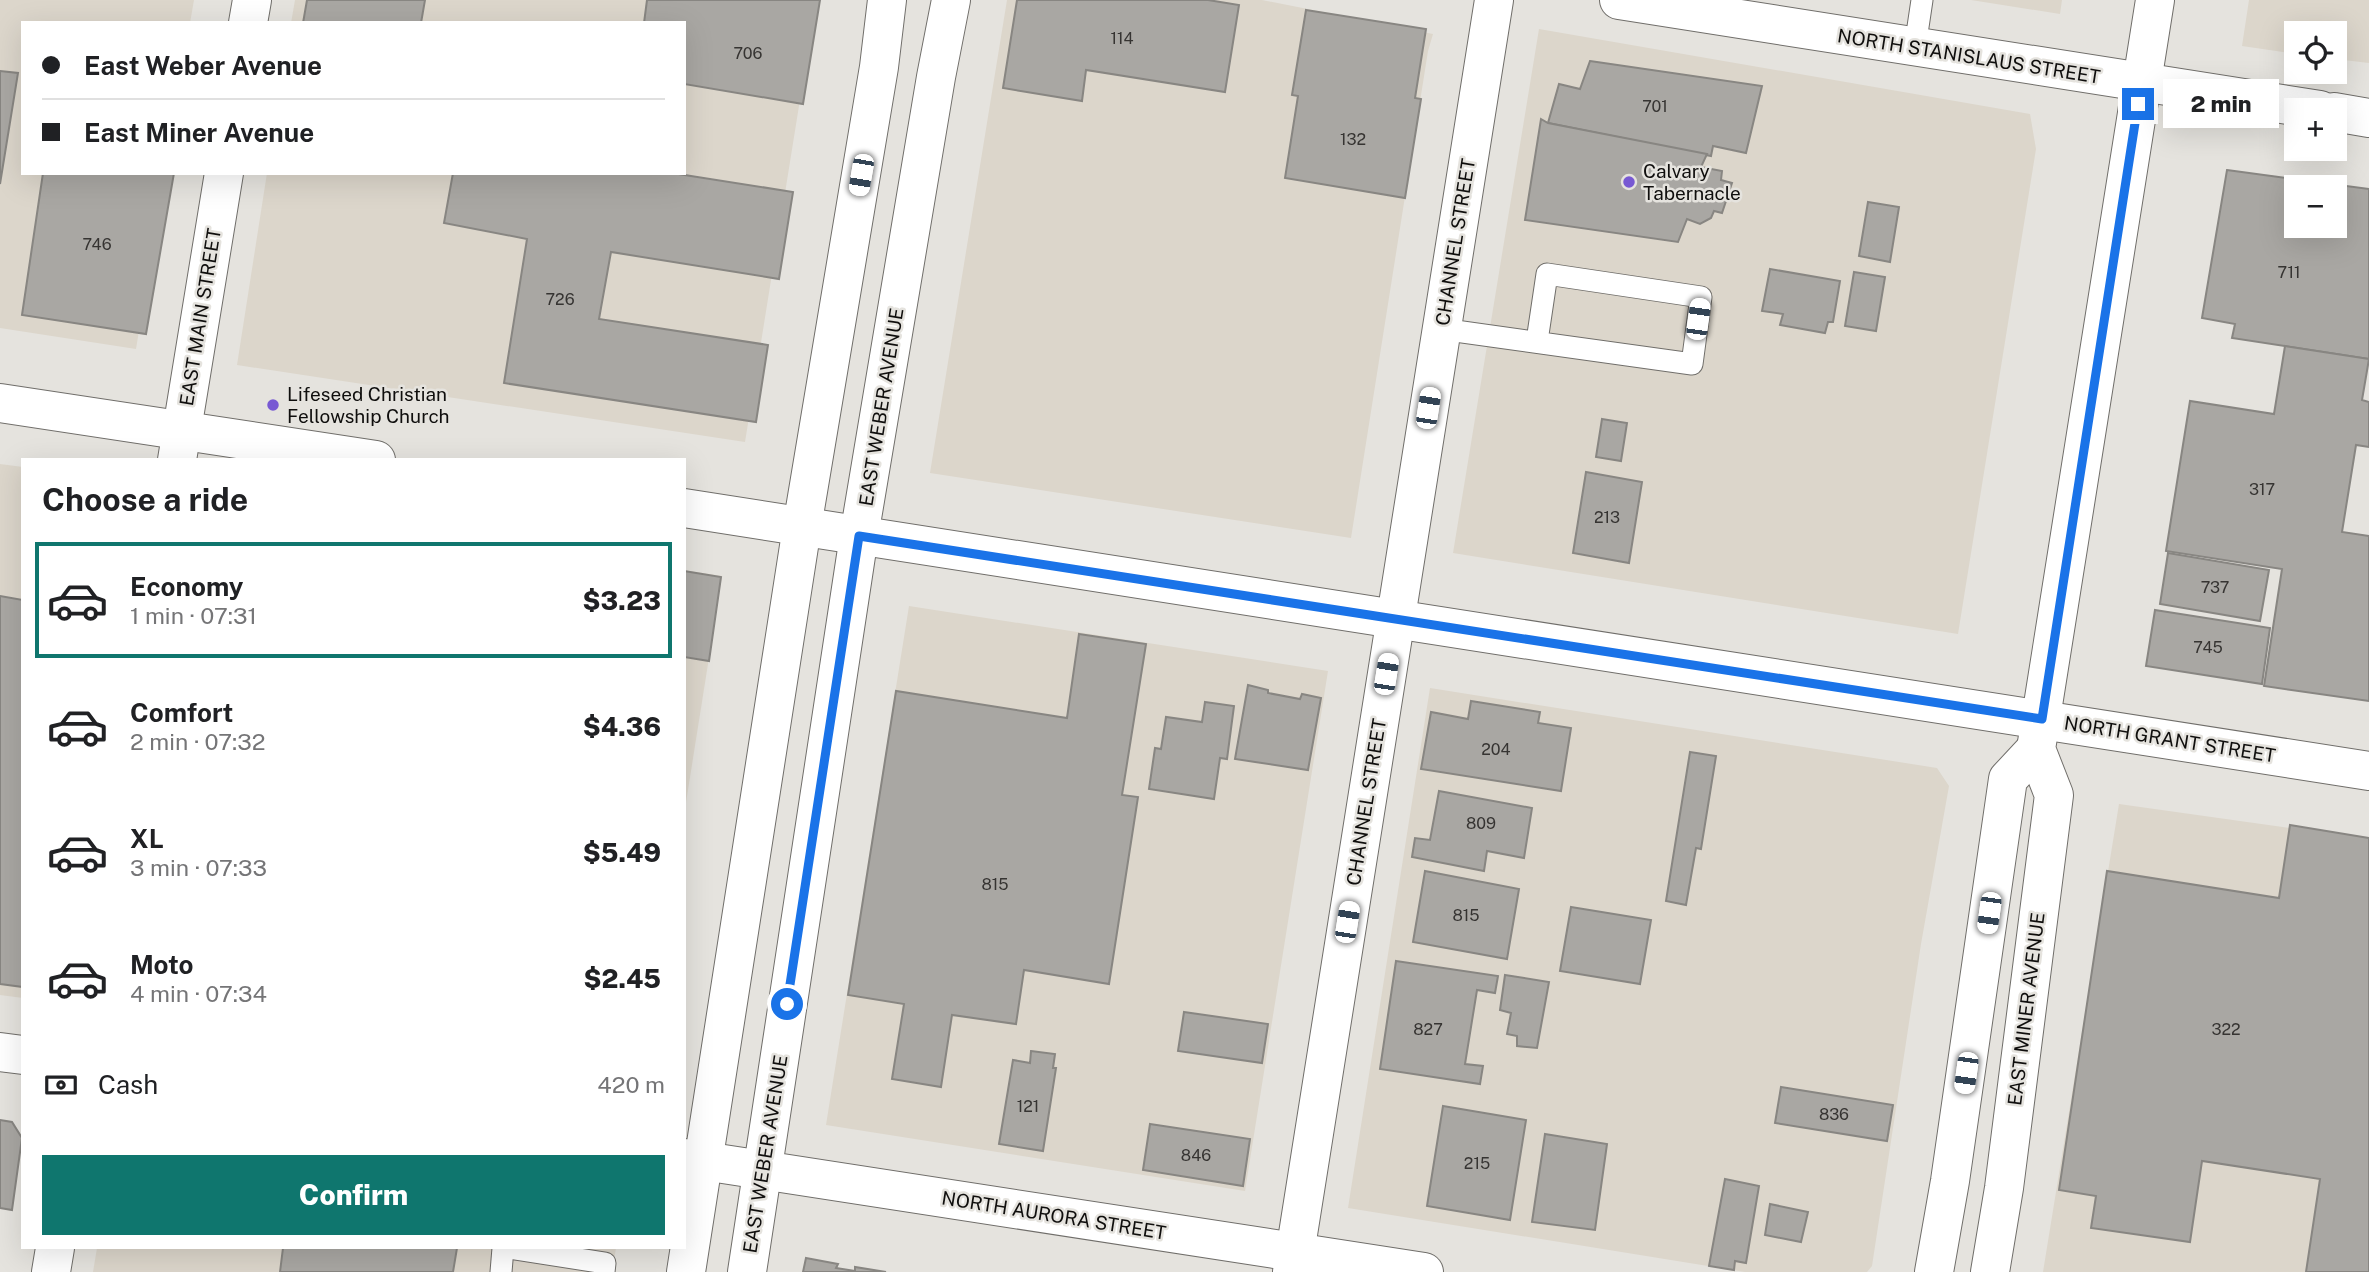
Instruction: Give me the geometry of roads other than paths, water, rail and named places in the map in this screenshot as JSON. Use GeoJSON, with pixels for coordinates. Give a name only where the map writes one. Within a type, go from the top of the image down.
{"type":"FeatureCollection","features":[{"type":"Feature","properties":{"kind":"street"},"geometry":{"type":"LineString","coordinates":[[248,21],[252,0]]}},
{"type":"Feature","properties":{"kind":"street"},"geometry":{"type":"LineString","coordinates":[[686,1272],[694,1159],[879,67],[887,0]]}},
{"type":"Feature","properties":{"kind":"street","name":"EAST WEBER AVENUE"},"geometry":{"type":"LineString","coordinates":[[747,1272],[859,536],[951,0]]}},
{"type":"Feature","properties":{"kind":"street","name":"CHANNEL STREET"},"geometry":{"type":"LineString","coordinates":[[1294,1262],[1494,0]]}},
{"type":"Feature","properties":{"kind":"street","name":"NORTH STANISLAUS STREET"},"geometry":{"type":"LineString","coordinates":[[1619,0],[2284,105]]}},
{"type":"Feature","properties":{"kind":"street"},"geometry":{"type":"LineString","coordinates":[[1931,1267],[1950,1181],[2008,779],[2039,734],[2155,0]]}},
{"type":"Feature","properties":{"kind":"street"},"geometry":{"type":"LineString","coordinates":[[2347,115],[2369,118]]}},
{"type":"Feature","properties":{"kind":"street","name":"EAST MAIN STREET"},"geometry":{"type":"LineString","coordinates":[[180,445],[224,175]]}},
{"type":"Feature","properties":{"kind":"street"},"geometry":{"type":"LineString","coordinates":[[0,403],[180,445],[350,458]]}},
{"type":"Feature","properties":{"kind":"street","name":"NORTH GRANT STREET"},"geometry":{"type":"LineString","coordinates":[[686,508],[1395,619],[2039,734],[2369,771]]}},
{"type":"Feature","properties":{"kind":"street","name":"EAST MINER AVENUE"},"geometry":{"type":"LineString","coordinates":[[1991,1271],[2054,795],[2039,734]]}},
{"type":"Feature","properties":{"kind":"street"},"geometry":{"type":"LineString","coordinates":[[0,1052],[21,1055]]}},
{"type":"Feature","properties":{"kind":"street","name":"NORTH AURORA STREET"},"geometry":{"type":"LineString","coordinates":[[694,1159],[1294,1262],[1424,1272]]}},
{"type":"Feature","properties":{"kind":"street"},"geometry":{"type":"LineString","coordinates":[[51,1272],[55,1249]]}},
{"type":"Feature","properties":{"kind":"lane"},"geometry":{"type":"LineString","coordinates":[[1915,47],[1922,0]]}},
{"type":"Feature","properties":{"kind":"lane"},"geometry":{"type":"LineString","coordinates":[[1441,329],[1692,364],[1701,297],[1547,274],[1538,341]]}},
{"type":"Feature","properties":{"kind":"lane"},"geometry":{"type":"LineString","coordinates":[[500,1272],[503,1249]]}},
{"type":"Feature","properties":{"kind":"lane"},"geometry":{"type":"LineString","coordinates":[[515,1249],[605,1263],[604,1272]]}},
{"type":"Feature","properties":{"kind":"place","name":"Calvary Tabernacle"},"geometry":{"type":"Point","coordinates":[1629,182]}},
{"type":"Feature","properties":{"kind":"place","name":"Lifeseed Christian Fellowship Church"},"geometry":{"type":"Point","coordinates":[273,405]}}]}
